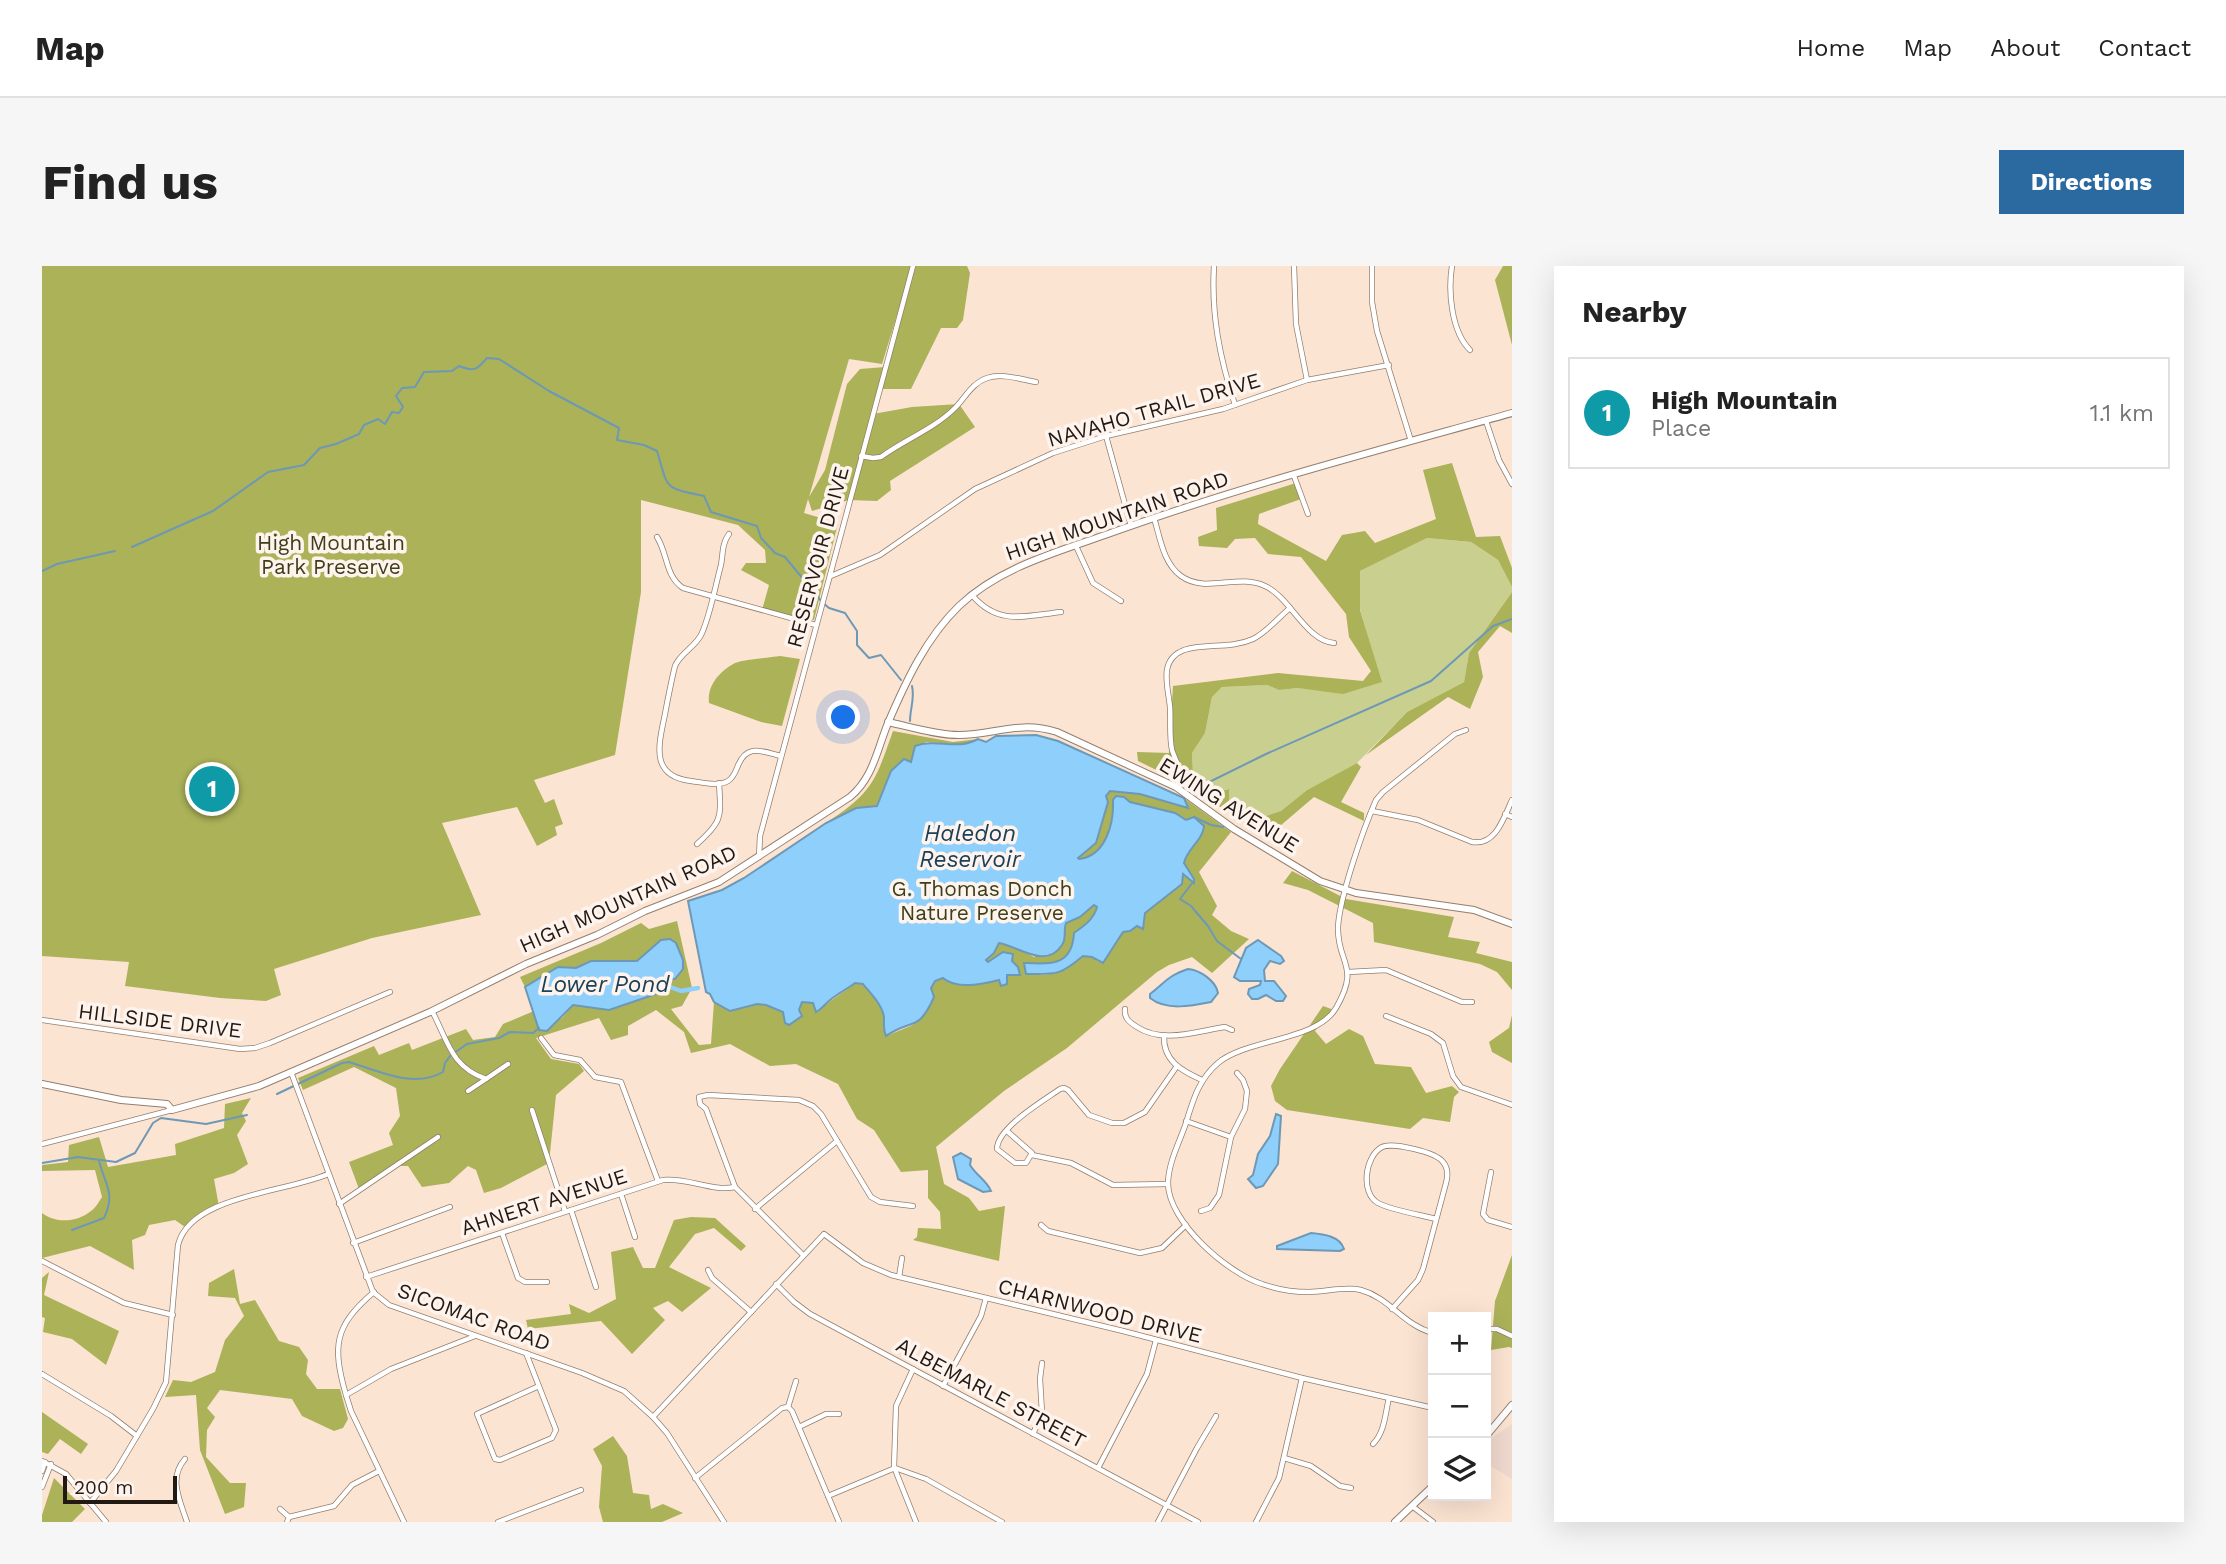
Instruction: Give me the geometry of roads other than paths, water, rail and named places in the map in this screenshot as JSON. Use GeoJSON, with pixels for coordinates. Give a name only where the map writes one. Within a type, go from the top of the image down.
{"type":"FeatureCollection","features":[{"type":"Feature","properties":{"kind":"main road","name":"HIGH MOUNTAIN ROAD"},"geometry":{"type":"LineString","coordinates":[[172,1110],[245,1091],[291,1072],[432,1011],[664,902],[719,882],[759,857],[860,788],[872,768],[888,722],[927,645],[948,617],[972,595],[1004,573],[1154,518],[1512,413]]}},
{"type":"Feature","properties":{"kind":"main road","name":"EWING AVENUE"},"geometry":{"type":"LineString","coordinates":[[888,722],[958,735],[1019,727],[1049,730],[1176,788],[1234,829],[1309,876],[1345,890],[1462,908],[1491,915],[1512,924]]}},
{"type":"Feature","properties":{"kind":"main road"},"geometry":{"type":"LineString","coordinates":[[42,1084],[121,1100],[167,1104],[172,1110]]}},
{"type":"Feature","properties":{"kind":"main road"},"geometry":{"type":"LineString","coordinates":[[1491,1430],[1512,1405]]}},
{"type":"Feature","properties":{"kind":"main road"},"geometry":{"type":"LineString","coordinates":[[1395,1522],[1428,1491]]}},
{"type":"Feature","properties":{"kind":"street","name":"RESERVOIR DRIVE"},"geometry":{"type":"LineString","coordinates":[[759,857],[760,836],[913,266]]}},
{"type":"Feature","properties":{"kind":"street"},"geometry":{"type":"LineString","coordinates":[[1214,266],[1213,295],[1217,340],[1222,366],[1235,405]]}},
{"type":"Feature","properties":{"kind":"street"},"geometry":{"type":"LineString","coordinates":[[1294,266],[1295,317],[1307,380]]}},
{"type":"Feature","properties":{"kind":"street"},"geometry":{"type":"LineString","coordinates":[[1372,266],[1374,315],[1411,441]]}},
{"type":"Feature","properties":{"kind":"street"},"geometry":{"type":"LineString","coordinates":[[1452,266],[1450,287],[1454,313],[1462,341],[1470,350]]}},
{"type":"Feature","properties":{"kind":"street","name":"NAVAHO TRAIL DRIVE"},"geometry":{"type":"LineString","coordinates":[[830,577],[880,555],[911,531],[983,485],[1053,453],[1106,436],[1235,405],[1307,380],[1389,365]]}},
{"type":"Feature","properties":{"kind":"street"},"geometry":{"type":"LineString","coordinates":[[861,456],[881,457],[941,419],[955,408],[977,383],[987,378],[1002,376],[1036,382]]}},
{"type":"Feature","properties":{"kind":"street"},"geometry":{"type":"LineString","coordinates":[[1486,421],[1499,460],[1512,484]]}},
{"type":"Feature","properties":{"kind":"street"},"geometry":{"type":"LineString","coordinates":[[1106,436],[1131,526]]}},
{"type":"Feature","properties":{"kind":"street"},"geometry":{"type":"LineString","coordinates":[[1294,476],[1308,514]]}},
{"type":"Feature","properties":{"kind":"street"},"geometry":{"type":"LineString","coordinates":[[1154,518],[1166,557],[1183,577],[1202,584],[1245,581],[1259,583],[1271,589],[1317,637],[1324,642],[1334,643]]}},
{"type":"Feature","properties":{"kind":"street"},"geometry":{"type":"LineString","coordinates":[[729,534],[724,544],[702,632],[694,644],[680,656],[675,666],[658,751],[663,766],[675,777],[719,783],[731,778],[741,758],[749,751],[756,750],[781,757]]}},
{"type":"Feature","properties":{"kind":"street"},"geometry":{"type":"LineString","coordinates":[[657,537],[662,545],[668,570],[674,580],[687,590],[816,625]]}},
{"type":"Feature","properties":{"kind":"street"},"geometry":{"type":"LineString","coordinates":[[1076,546],[1093,583],[1121,601]]}},
{"type":"Feature","properties":{"kind":"street"},"geometry":{"type":"LineString","coordinates":[[972,595],[988,611],[1000,616],[1061,612]]}},
{"type":"Feature","properties":{"kind":"street"},"geometry":{"type":"LineString","coordinates":[[1176,788],[1181,775],[1171,742],[1165,679],[1171,660],[1188,649],[1237,644],[1252,639],[1266,631],[1290,608]]}},
{"type":"Feature","properties":{"kind":"street"},"geometry":{"type":"LineString","coordinates":[[1428,1331],[1413,1326],[1371,1293],[1354,1289],[1309,1292],[1260,1284],[1225,1265],[1178,1214],[1168,1184],[1186,1121],[1202,1080],[1221,1060],[1317,1025],[1330,1017],[1344,993],[1348,972],[1338,930],[1345,890],[1372,811],[1383,792],[1455,734],[1466,730]]}},
{"type":"Feature","properties":{"kind":"street"},"geometry":{"type":"LineString","coordinates":[[696,844],[712,832],[718,822],[719,783]]}},
{"type":"Feature","properties":{"kind":"street"},"geometry":{"type":"LineString","coordinates":[[1372,811],[1418,820],[1480,843],[1491,838],[1512,800]]}},
{"type":"Feature","properties":{"kind":"street"},"geometry":{"type":"LineString","coordinates":[[1505,814],[1512,817]]}},
{"type":"Feature","properties":{"kind":"street"},"geometry":{"type":"LineString","coordinates":[[1348,972],[1386,970],[1462,1002],[1472,1002]]}},
{"type":"Feature","properties":{"kind":"street","name":"HILLSIDE DRIVE"},"geometry":{"type":"LineString","coordinates":[[42,1020],[250,1048],[270,1043],[390,992]]}},
{"type":"Feature","properties":{"kind":"street"},"geometry":{"type":"LineString","coordinates":[[1125,1009],[1126,1017],[1139,1028],[1164,1036],[1225,1027],[1232,1030]]}},
{"type":"Feature","properties":{"kind":"street"},"geometry":{"type":"LineString","coordinates":[[432,1011],[452,1055],[463,1066],[486,1079]]}},
{"type":"Feature","properties":{"kind":"street"},"geometry":{"type":"LineString","coordinates":[[1386,1016],[1430,1034],[1443,1043],[1453,1076],[1461,1087],[1512,1105]]}},
{"type":"Feature","properties":{"kind":"street"},"geometry":{"type":"LineString","coordinates":[[1164,1036],[1166,1055],[1177,1066],[1202,1080]]}},
{"type":"Feature","properties":{"kind":"street"},"geometry":{"type":"LineString","coordinates":[[541,1038],[554,1055],[580,1060],[595,1077],[621,1082],[658,1181]]}},
{"type":"Feature","properties":{"kind":"street"},"geometry":{"type":"LineString","coordinates":[[468,1091],[508,1064]]}},
{"type":"Feature","properties":{"kind":"street"},"geometry":{"type":"LineString","coordinates":[[1032,1155],[1026,1163],[1020,1164],[997,1149],[998,1143],[1018,1118],[1064,1088],[1089,1115],[1112,1124],[1124,1123],[1145,1112],[1177,1066]]}},
{"type":"Feature","properties":{"kind":"street","name":"SICOMAC ROAD"},"geometry":{"type":"LineString","coordinates":[[291,1072],[353,1243],[374,1292],[389,1305],[612,1384],[627,1393],[667,1433],[724,1522]]}},
{"type":"Feature","properties":{"kind":"street"},"geometry":{"type":"LineString","coordinates":[[1201,1212],[1210,1208],[1219,1195],[1231,1137],[1241,1121],[1246,1104],[1245,1085],[1237,1073]]}},
{"type":"Feature","properties":{"kind":"street"},"geometry":{"type":"LineString","coordinates":[[803,1255],[734,1186],[706,1109],[700,1104],[699,1097],[708,1095],[804,1101],[817,1110],[871,1197],[885,1203],[913,1206]]}},
{"type":"Feature","properties":{"kind":"street","name":"HIGH MOUNTAIN ROAD"},"geometry":{"type":"LineString","coordinates":[[42,1144],[172,1110]]}},
{"type":"Feature","properties":{"kind":"street"},"geometry":{"type":"LineString","coordinates":[[532,1110],[596,1287]]}},
{"type":"Feature","properties":{"kind":"street"},"geometry":{"type":"LineString","coordinates":[[1186,1121],[1231,1137]]}},
{"type":"Feature","properties":{"kind":"street"},"geometry":{"type":"LineString","coordinates":[[1007,1131],[1032,1155],[1071,1163],[1113,1185],[1168,1184]]}},
{"type":"Feature","properties":{"kind":"street"},"geometry":{"type":"LineString","coordinates":[[339,1204],[438,1137]]}},
{"type":"Feature","properties":{"kind":"street"},"geometry":{"type":"LineString","coordinates":[[755,1209],[837,1141]]}},
{"type":"Feature","properties":{"kind":"street"},"geometry":{"type":"LineString","coordinates":[[1392,1309],[1420,1276],[1448,1177],[1443,1161],[1436,1156],[1390,1144],[1377,1151],[1372,1158],[1365,1184],[1371,1197],[1378,1203],[1436,1219]]}},
{"type":"Feature","properties":{"kind":"street"},"geometry":{"type":"LineString","coordinates":[[1491,1172],[1484,1217],[1512,1227]]}},
{"type":"Feature","properties":{"kind":"street"},"geometry":{"type":"LineString","coordinates":[[90,1503],[110,1479],[153,1409],[167,1378],[180,1235],[188,1225],[220,1205],[328,1174]]}},
{"type":"Feature","properties":{"kind":"street","name":"AHNERT AVENUE"},"geometry":{"type":"LineString","coordinates":[[366,1277],[658,1181],[675,1178],[723,1188],[734,1186]]}},
{"type":"Feature","properties":{"kind":"street"},"geometry":{"type":"LineString","coordinates":[[621,1194],[635,1237]]}},
{"type":"Feature","properties":{"kind":"street"},"geometry":{"type":"LineString","coordinates":[[353,1243],[450,1207]]}},
{"type":"Feature","properties":{"kind":"street"},"geometry":{"type":"LineString","coordinates":[[1041,1225],[1048,1231],[1140,1253],[1161,1248],[1186,1225]]}},
{"type":"Feature","properties":{"kind":"street"},"geometry":{"type":"LineString","coordinates":[[502,1233],[518,1278],[525,1282],[547,1282]]}},
{"type":"Feature","properties":{"kind":"street","name":"CHARNWOOD DRIVE"},"geometry":{"type":"LineString","coordinates":[[653,1417],[821,1236],[827,1235],[863,1263],[899,1277],[1428,1407]]}},
{"type":"Feature","properties":{"kind":"street"},"geometry":{"type":"LineString","coordinates":[[899,1277],[902,1258]]}},
{"type":"Feature","properties":{"kind":"street"},"geometry":{"type":"LineString","coordinates":[[42,1261],[124,1303],[173,1315]]}},
{"type":"Feature","properties":{"kind":"street"},"geometry":{"type":"LineString","coordinates":[[708,1270],[712,1278],[751,1311]]}},
{"type":"Feature","properties":{"kind":"street","name":"ALBEMARLE STREET"},"geometry":{"type":"LineString","coordinates":[[776,1284],[810,1314],[1198,1522]]}},
{"type":"Feature","properties":{"kind":"street"},"geometry":{"type":"LineString","coordinates":[[374,1292],[353,1311],[340,1336],[338,1364],[351,1411],[404,1522]]}},
{"type":"Feature","properties":{"kind":"street"},"geometry":{"type":"LineString","coordinates":[[943,1386],[981,1316],[986,1298]]}},
{"type":"Feature","properties":{"kind":"street"},"geometry":{"type":"LineString","coordinates":[[1491,1330],[1504,1331],[1512,1336]]}},
{"type":"Feature","properties":{"kind":"street"},"geometry":{"type":"LineString","coordinates":[[346,1395],[385,1372],[476,1335]]}},
{"type":"Feature","properties":{"kind":"street"},"geometry":{"type":"LineString","coordinates":[[1098,1468],[1147,1374],[1156,1340]]}},
{"type":"Feature","properties":{"kind":"street"},"geometry":{"type":"LineString","coordinates":[[525,1353],[539,1386],[556,1430],[555,1435],[495,1460],[477,1413],[539,1386]]}},
{"type":"Feature","properties":{"kind":"street"},"geometry":{"type":"LineString","coordinates":[[1033,1434],[1042,1413],[1042,1363]]}},
{"type":"Feature","properties":{"kind":"street"},"geometry":{"type":"LineString","coordinates":[[912,1369],[896,1406],[895,1468],[916,1522]]}},
{"type":"Feature","properties":{"kind":"street"},"geometry":{"type":"LineString","coordinates":[[42,1374],[111,1416],[136,1436]]}},
{"type":"Feature","properties":{"kind":"street"},"geometry":{"type":"LineString","coordinates":[[1256,1522],[1277,1485],[1302,1378]]}},
{"type":"Feature","properties":{"kind":"street"},"geometry":{"type":"LineString","coordinates":[[788,1407],[796,1381]]}},
{"type":"Feature","properties":{"kind":"street"},"geometry":{"type":"LineString","coordinates":[[1373,1444],[1379,1438],[1389,1398]]}},
{"type":"Feature","properties":{"kind":"street"},"geometry":{"type":"LineString","coordinates":[[788,1407],[839,1522]]}},
{"type":"Feature","properties":{"kind":"street"},"geometry":{"type":"LineString","coordinates":[[695,1478],[782,1408],[788,1407]]}},
{"type":"Feature","properties":{"kind":"street"},"geometry":{"type":"LineString","coordinates":[[799,1427],[826,1414],[839,1414]]}},
{"type":"Feature","properties":{"kind":"street"},"geometry":{"type":"LineString","coordinates":[[1158,1522],[1216,1416]]}},
{"type":"Feature","properties":{"kind":"street"},"geometry":{"type":"LineString","coordinates":[[1284,1458],[1311,1466],[1340,1486],[1351,1488]]}},
{"type":"Feature","properties":{"kind":"street"},"geometry":{"type":"LineString","coordinates":[[185,1459],[178,1470],[175,1487],[187,1522]]}},
{"type":"Feature","properties":{"kind":"street"},"geometry":{"type":"LineString","coordinates":[[46,1463],[66,1474],[106,1522]]}},
{"type":"Feature","properties":{"kind":"street"},"geometry":{"type":"LineString","coordinates":[[42,1471],[46,1463]]}},
{"type":"Feature","properties":{"kind":"street"},"geometry":{"type":"LineString","coordinates":[[42,1487],[46,1463]]}},
{"type":"Feature","properties":{"kind":"street"},"geometry":{"type":"LineString","coordinates":[[828,1496],[895,1468],[926,1479],[1002,1522]]}},
{"type":"Feature","properties":{"kind":"street"},"geometry":{"type":"LineString","coordinates":[[280,1509],[288,1520],[330,1508],[352,1485],[379,1471]]}},
{"type":"Feature","properties":{"kind":"street"},"geometry":{"type":"LineString","coordinates":[[498,1522],[581,1490]]}},
{"type":"Feature","properties":{"kind":"street"},"geometry":{"type":"LineString","coordinates":[[1412,1506],[1433,1522]]}},
{"type":"Feature","properties":{"kind":"water","name":"Haledon Reservoir"},"geometry":{"type":"Polygon","coordinates":[[[1036,735],[1058,741],[1184,798],[1188,808],[1140,794],[1110,791],[1106,796],[1108,802],[1096,843],[1079,859],[1088,857],[1102,845],[1110,828],[1113,800],[1116,796],[1175,813],[1186,820],[1194,817],[1204,826],[1201,836],[1184,863],[1194,883],[1183,874],[1182,884],[1145,913],[1143,929],[1137,926],[1123,932],[1103,963],[1083,956],[1063,970],[1051,974],[1026,974],[1024,963],[1052,963],[1065,957],[1074,933],[1094,915],[1097,907],[1094,905],[1080,917],[1066,923],[1063,942],[1048,956],[1032,954],[999,943],[994,953],[986,960],[988,962],[1003,952],[1013,954],[1012,961],[1018,967],[1020,975],[1007,975],[1007,984],[1001,986],[999,980],[970,985],[955,984],[943,978],[935,981],[931,988],[934,997],[923,1016],[886,1036],[882,1009],[863,984],[855,983],[816,1012],[813,1003],[802,1002],[799,1010],[802,1016],[789,1025],[785,1023],[783,1012],[766,1005],[757,1004],[730,1011],[714,1002],[706,992],[688,901],[722,890],[744,878],[826,823],[856,808],[877,806],[891,771],[904,759],[911,762],[915,746],[931,743],[962,744],[978,739],[986,742],[996,736],[1036,735]]]}},
{"type":"Feature","properties":{"kind":"water","name":"Lower Pond"},"geometry":{"type":"Polygon","coordinates":[[[670,939],[676,943],[683,960],[683,969],[675,979],[661,979],[661,990],[656,994],[609,1010],[573,1005],[547,1031],[539,1030],[525,987],[558,967],[576,968],[591,961],[637,961],[661,940],[670,939]]]}},
{"type":"Feature","properties":{"kind":"water"},"geometry":{"type":"Polygon","coordinates":[[[1258,940],[1284,961],[1280,964],[1270,961],[1264,970],[1265,981],[1274,981],[1286,996],[1283,1001],[1276,1001],[1266,995],[1252,999],[1248,994],[1249,989],[1260,985],[1261,981],[1240,981],[1234,977],[1246,948],[1258,940]]]}},
{"type":"Feature","properties":{"kind":"water"},"geometry":{"type":"Polygon","coordinates":[[[1188,969],[1202,974],[1214,984],[1218,993],[1211,1002],[1171,1006],[1150,998],[1150,994],[1167,980],[1188,969]]]}},
{"type":"Feature","properties":{"kind":"water"},"geometry":{"type":"Polygon","coordinates":[[[1276,1114],[1281,1116],[1278,1164],[1263,1186],[1256,1188],[1248,1179],[1253,1175],[1258,1154],[1270,1136],[1276,1114]]]}},
{"type":"Feature","properties":{"kind":"water"},"geometry":{"type":"Polygon","coordinates":[[[961,1153],[971,1159],[970,1165],[991,1191],[983,1192],[958,1179],[953,1157],[961,1153]]]}},
{"type":"Feature","properties":{"kind":"water"},"geometry":{"type":"Polygon","coordinates":[[[1311,1233],[1335,1238],[1344,1249],[1277,1249],[1277,1246],[1311,1233]]]}},
{"type":"Feature","properties":{"kind":"waterway"},"geometry":{"type":"LineString","coordinates":[[132,547],[213,511],[268,472],[304,465],[320,448],[359,434],[364,425],[378,419],[385,424],[392,412],[399,413],[403,407],[396,396],[402,388],[415,387],[424,372],[452,371],[459,366],[475,369],[487,358],[499,359],[549,391],[619,428],[617,440],[644,445],[657,451],[669,485],[681,491],[704,496],[711,512],[757,526],[761,538],[775,553],[785,557],[822,602],[829,608],[845,613],[857,631],[857,645],[869,658],[881,655],[901,680]]}},
{"type":"Feature","properties":{"kind":"waterway"},"geometry":{"type":"LineString","coordinates":[[42,571],[57,564],[115,551]]}},
{"type":"Feature","properties":{"kind":"waterway"},"geometry":{"type":"LineString","coordinates":[[1189,792],[1266,754],[1431,681],[1493,626],[1512,619]]}},
{"type":"Feature","properties":{"kind":"waterway"},"geometry":{"type":"LineString","coordinates":[[910,721],[912,686]]}},
{"type":"Feature","properties":{"kind":"waterway"},"geometry":{"type":"LineString","coordinates":[[1194,817],[1223,827]]}},
{"type":"Feature","properties":{"kind":"waterway"},"geometry":{"type":"LineString","coordinates":[[1193,882],[1180,899],[1191,906],[1217,941],[1241,959]]}},
{"type":"Feature","properties":{"kind":"waterway"},"geometry":{"type":"LineString","coordinates":[[662,984],[681,991],[698,988]]}},
{"type":"Feature","properties":{"kind":"waterway"},"geometry":{"type":"LineString","coordinates":[[277,1094],[349,1062],[396,1077],[432,1077],[443,1072],[450,1056],[467,1044],[499,1038],[510,1032],[533,1033],[539,1028]]}},
{"type":"Feature","properties":{"kind":"waterway"},"geometry":{"type":"LineString","coordinates":[[42,1163],[78,1157],[116,1162],[135,1153],[153,1123],[161,1118],[206,1124],[247,1115]]}},
{"type":"Feature","properties":{"kind":"waterway"},"geometry":{"type":"LineString","coordinates":[[72,1230],[104,1218],[109,1195],[99,1161]]}},
{"type":"Feature","properties":{"kind":"place","name":"High Mountain"},"geometry":{"type":"Point","coordinates":[212,789]}},
{"type":"Feature","properties":{"kind":"park label","name":"High Mountain Park Preserve"},"geometry":{"type":"Point","coordinates":[331,555]}},
{"type":"Feature","properties":{"kind":"park label","name":"G. Thomas Donch Nature Preserve"},"geometry":{"type":"Point","coordinates":[982,901]}}]}
